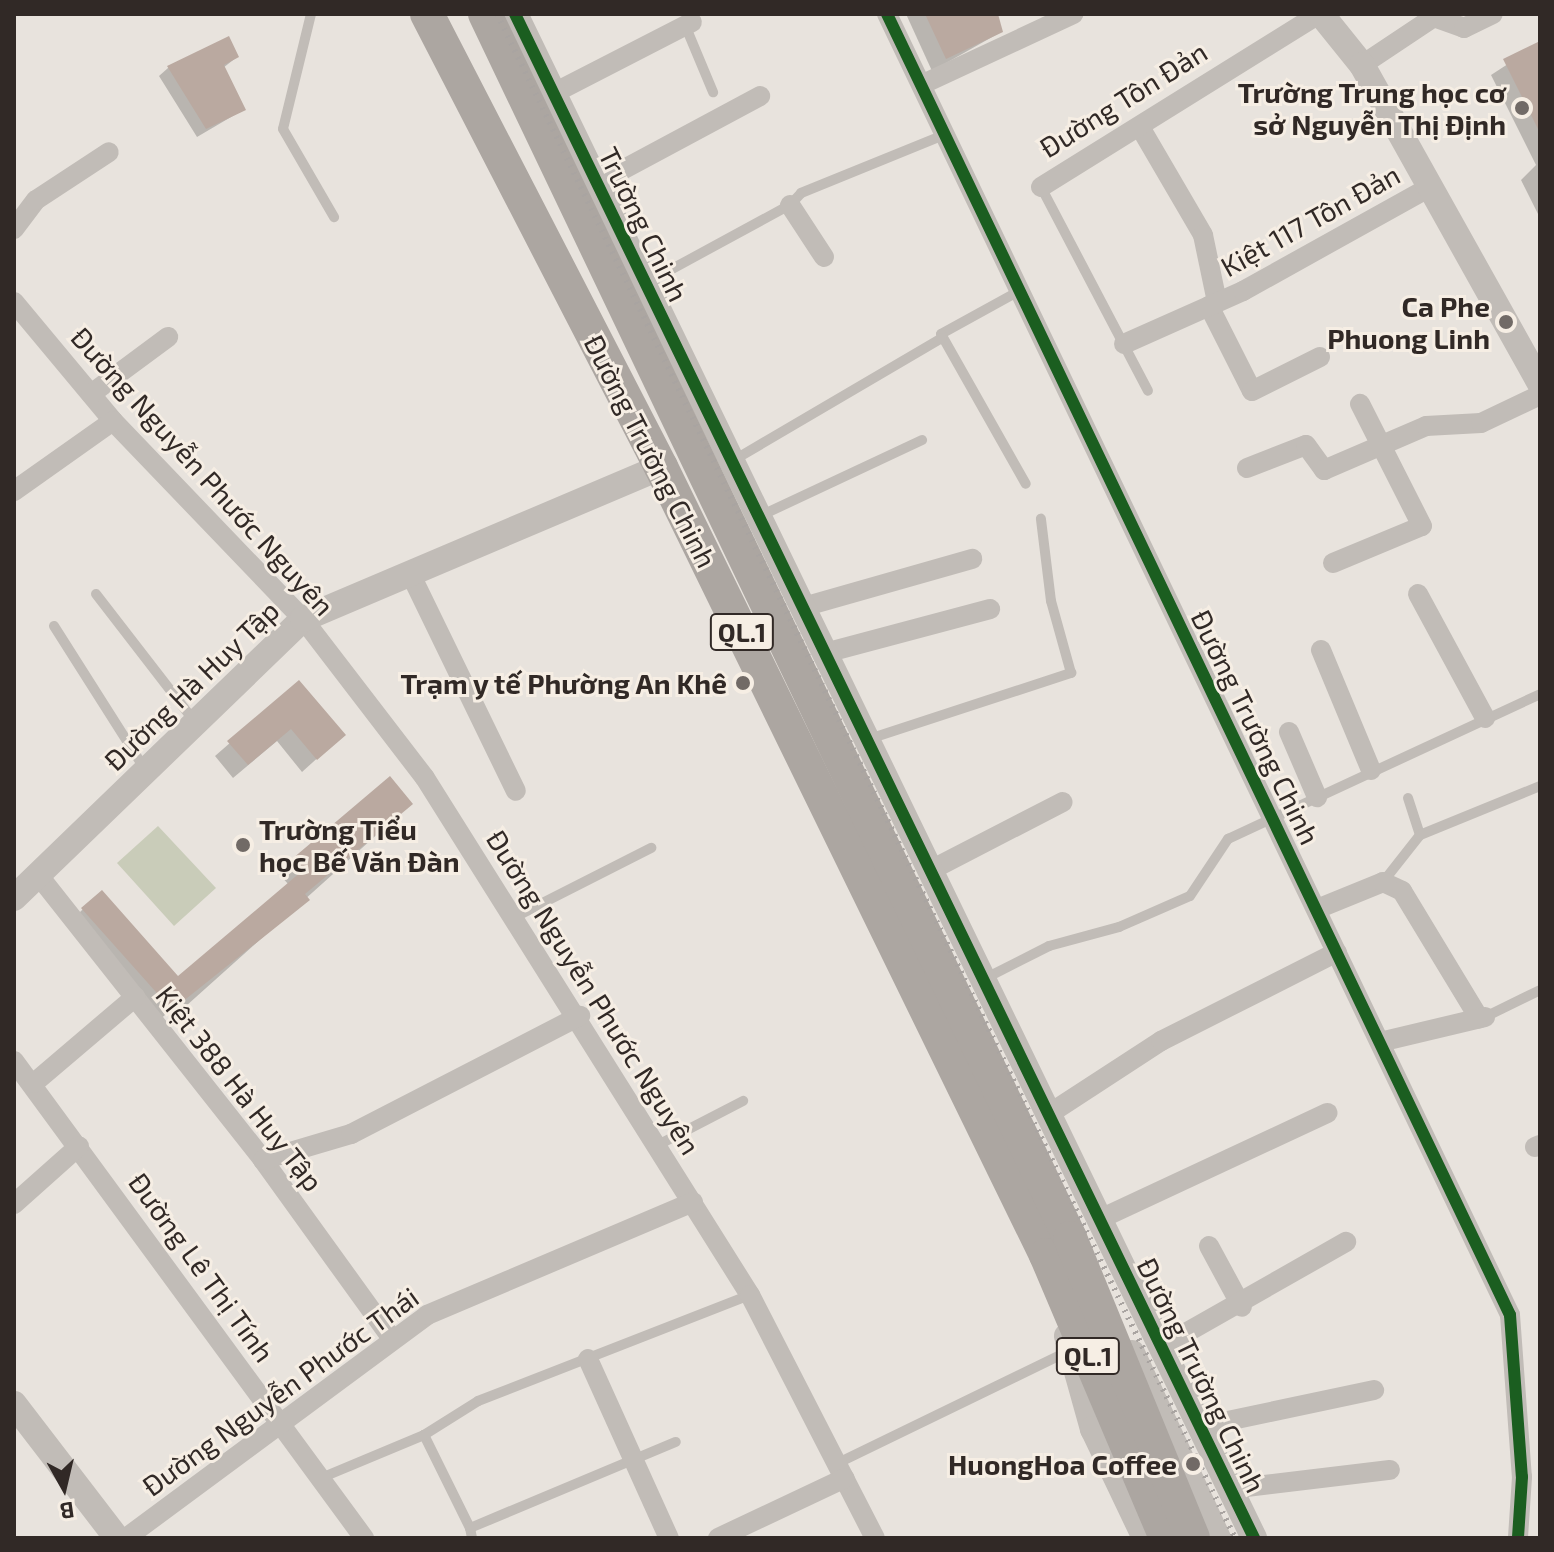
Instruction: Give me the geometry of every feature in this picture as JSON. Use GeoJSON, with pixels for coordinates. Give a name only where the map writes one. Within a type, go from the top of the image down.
{"type":"FeatureCollection","features":[{"type":"Feature","properties":{"kind":"highway","name":"Đường Trường Chinh"},"geometry":{"type":"LineString","coordinates":[[427,14],[1058,1246]]}},
{"type":"Feature","properties":{"kind":"highway","name":"Đường Trường Chinh"},"geometry":{"type":"LineString","coordinates":[[485,14],[1058,1246],[1141,1453]]}},
{"type":"Feature","properties":{"kind":"highway","name":"QL.1"},"geometry":{"type":"LineString","coordinates":[[1141,1453],[1166,1538]]}},
{"type":"Feature","properties":{"kind":"highway","name":"QL.1"},"geometry":{"type":"LineString","coordinates":[[1141,1453],[1193,1538]]}},
{"type":"Feature","properties":{"kind":"street","name":"Trường Chinh"},"geometry":{"type":"LineString","coordinates":[[515,14],[731,458]]}},
{"type":"Feature","properties":{"kind":"street","name":"Đường Trường Chinh"},"geometry":{"type":"LineString","coordinates":[[887,14],[1510,1315],[1531,1472],[1518,1538]]}},
{"type":"Feature","properties":{"kind":"street"},"geometry":{"type":"LineString","coordinates":[[923,84],[1073,14]]}},
{"type":"Feature","properties":{"kind":"street","name":"Đường Tôn Đản"},"geometry":{"type":"LineString","coordinates":[[1041,187],[1320,14],[1362,65],[1430,187],[1533,358],[1540,384]]}},
{"type":"Feature","properties":{"kind":"street"},"geometry":{"type":"LineString","coordinates":[[1362,65],[1434,17],[1464,28],[1493,14]]}},
{"type":"Feature","properties":{"kind":"street"},"geometry":{"type":"LineString","coordinates":[[554,93],[688,23]]}},
{"type":"Feature","properties":{"kind":"street"},"geometry":{"type":"LineString","coordinates":[[598,183],[760,96]]}},
{"type":"Feature","properties":{"kind":"street","name":"Kiệt 117 Tôn Đản"},"geometry":{"type":"LineString","coordinates":[[1140,127],[1203,235],[1213,304],[1252,391],[1320,357]]}},
{"type":"Feature","properties":{"kind":"street"},"geometry":{"type":"LineString","coordinates":[[14,229],[36,200],[109,152]]}},
{"type":"Feature","properties":{"kind":"street","name":"Kiệt 117 Tôn Đản"},"geometry":{"type":"LineString","coordinates":[[1124,344],[1213,304],[1430,187]]}},
{"type":"Feature","properties":{"kind":"street"},"geometry":{"type":"LineString","coordinates":[[790,205],[824,257]]}},
{"type":"Feature","properties":{"kind":"street","name":"Đường Nguyễn Phước Nguyên"},"geometry":{"type":"LineString","coordinates":[[14,302],[113,421],[303,619],[425,778],[580,1016],[750,1295],[875,1538]]}},
{"type":"Feature","properties":{"kind":"street"},"geometry":{"type":"LineString","coordinates":[[91,394],[168,337]]}},
{"type":"Feature","properties":{"kind":"street"},"geometry":{"type":"LineString","coordinates":[[1247,468],[1306,445],[1324,470],[1383,449],[1426,426],[1481,423],[1540,395]]}},
{"type":"Feature","properties":{"kind":"street"},"geometry":{"type":"LineString","coordinates":[[1333,563],[1422,526],[1360,404]]}},
{"type":"Feature","properties":{"kind":"street"},"geometry":{"type":"LineString","coordinates":[[14,491],[113,421]]}},
{"type":"Feature","properties":{"kind":"street","name":"Đường Trường Chinh"},"geometry":{"type":"LineString","coordinates":[[731,458],[1254,1538]]}},
{"type":"Feature","properties":{"kind":"street","name":"Đường Hà Huy Tập"},"geometry":{"type":"LineString","coordinates":[[14,898],[197,726],[303,619],[661,467]]}},
{"type":"Feature","properties":{"kind":"street"},"geometry":{"type":"LineString","coordinates":[[803,607],[972,559]]}},
{"type":"Feature","properties":{"kind":"street"},"geometry":{"type":"LineString","coordinates":[[410,573],[516,791]]}},
{"type":"Feature","properties":{"kind":"street"},"geometry":{"type":"LineString","coordinates":[[1418,594],[1485,718]]}},
{"type":"Feature","properties":{"kind":"street"},"geometry":{"type":"LineString","coordinates":[[825,653],[990,609]]}},
{"type":"Feature","properties":{"kind":"street"},"geometry":{"type":"LineString","coordinates":[[1321,650],[1371,770]]}},
{"type":"Feature","properties":{"kind":"street"},"geometry":{"type":"LineString","coordinates":[[1289,732],[1317,797]]}},
{"type":"Feature","properties":{"kind":"street"},"geometry":{"type":"LineString","coordinates":[[931,870],[1063,802]]}},
{"type":"Feature","properties":{"kind":"street","name":"Kiệt 388 Hà Huy Tập"},"geometry":{"type":"LineString","coordinates":[[39,876],[263,1160],[392,1339]]}},
{"type":"Feature","properties":{"kind":"street"},"geometry":{"type":"LineString","coordinates":[[1317,909],[1383,882],[1402,891],[1482,1017],[1380,1042]]}},
{"type":"Feature","properties":{"kind":"street"},"geometry":{"type":"LineString","coordinates":[[1049,1114],[1161,1041],[1337,952]]}},
{"type":"Feature","properties":{"kind":"street"},"geometry":{"type":"LineString","coordinates":[[34,1083],[135,997]]}},
{"type":"Feature","properties":{"kind":"street"},"geometry":{"type":"LineString","coordinates":[[263,1160],[351,1134],[580,1016]]}},
{"type":"Feature","properties":{"kind":"street","name":"Đường Lê Thị Tính"},"geometry":{"type":"LineString","coordinates":[[14,1061],[34,1083],[38,1100],[79,1146],[364,1538]]}},
{"type":"Feature","properties":{"kind":"street"},"geometry":{"type":"LineString","coordinates":[[1100,1219],[1327,1113]]}},
{"type":"Feature","properties":{"kind":"street"},"geometry":{"type":"LineString","coordinates":[[14,1204],[79,1146]]}},
{"type":"Feature","properties":{"kind":"street","name":"Đường Nguyễn Phước Thái"},"geometry":{"type":"LineString","coordinates":[[126,1538],[427,1315],[693,1202]]}},
{"type":"Feature","properties":{"kind":"street","name":"Đường Trường Chinh"},"geometry":{"type":"LineString","coordinates":[[1161,1347],[1242,1307],[1346,1242]]}},
{"type":"Feature","properties":{"kind":"street"},"geometry":{"type":"LineString","coordinates":[[1058,1246],[1070,1350],[1093,1429],[1145,1538]]}},
{"type":"Feature","properties":{"kind":"street"},"geometry":{"type":"LineString","coordinates":[[1058,1246],[1153,1393],[1218,1538]]}},
{"type":"Feature","properties":{"kind":"street"},"geometry":{"type":"LineString","coordinates":[[1209,1246],[1242,1307]]}},
{"type":"Feature","properties":{"kind":"street"},"geometry":{"type":"LineString","coordinates":[[588,1359],[620,1435],[640,1462],[669,1538]]}},
{"type":"Feature","properties":{"kind":"street"},"geometry":{"type":"LineString","coordinates":[[1199,1427],[1374,1390]]}},
{"type":"Feature","properties":{"kind":"street"},"geometry":{"type":"LineString","coordinates":[[14,1404],[117,1538]]}},
{"type":"Feature","properties":{"kind":"street"},"geometry":{"type":"LineString","coordinates":[[1230,1489],[1390,1470]]}},
{"type":"Feature","properties":{"kind":"street"},"geometry":{"type":"LineString","coordinates":[[718,1538],[842,1471]]}},
{"type":"Feature","properties":{"kind":"lane"},"geometry":{"type":"LineString","coordinates":[[311,14],[283,129],[334,217]]}},
{"type":"Feature","properties":{"kind":"lane"},"geometry":{"type":"LineString","coordinates":[[688,23],[713,92]]}},
{"type":"Feature","properties":{"kind":"lane"},"geometry":{"type":"LineString","coordinates":[[646,283],[790,205],[801,193],[946,134]]}},
{"type":"Feature","properties":{"kind":"lane"},"geometry":{"type":"LineString","coordinates":[[1041,187],[1148,391]]}},
{"type":"Feature","properties":{"kind":"lane"},"geometry":{"type":"LineString","coordinates":[[1021,290],[944,327],[942,338],[1026,484]]}},
{"type":"Feature","properties":{"kind":"lane"},"geometry":{"type":"LineString","coordinates":[[731,458],[942,338]]}},
{"type":"Feature","properties":{"kind":"lane"},"geometry":{"type":"LineString","coordinates":[[760,516],[922,440]]}},
{"type":"Feature","properties":{"kind":"lane"},"geometry":{"type":"LineString","coordinates":[[867,740],[1071,673],[1051,601],[1041,519]]}},
{"type":"Feature","properties":{"kind":"lane"},"geometry":{"type":"LineString","coordinates":[[96,594],[197,726]]}},
{"type":"Feature","properties":{"kind":"lane"},"geometry":{"type":"LineString","coordinates":[[54,626],[148,773]]}},
{"type":"Feature","properties":{"kind":"lane"},"geometry":{"type":"LineString","coordinates":[[984,979],[1049,946],[1119,927],[1190,896],[1228,839],[1275,823],[1317,797],[1371,770],[1540,694]]}},
{"type":"Feature","properties":{"kind":"lane"},"geometry":{"type":"LineString","coordinates":[[1383,882],[1420,835],[1540,786]]}},
{"type":"Feature","properties":{"kind":"lane"},"geometry":{"type":"LineString","coordinates":[[1408,798],[1420,835]]}},
{"type":"Feature","properties":{"kind":"lane"},"geometry":{"type":"LineString","coordinates":[[515,917],[651,848]]}},
{"type":"Feature","properties":{"kind":"lane"},"geometry":{"type":"LineString","coordinates":[[1482,1017],[1540,990]]}},
{"type":"Feature","properties":{"kind":"lane"},"geometry":{"type":"LineString","coordinates":[[658,1145],[743,1101]]}},
{"type":"Feature","properties":{"kind":"lane"},"geometry":{"type":"LineString","coordinates":[[321,1478],[424,1435],[478,1401],[750,1295]]}},
{"type":"Feature","properties":{"kind":"lane"},"geometry":{"type":"LineString","coordinates":[[842,1471],[1070,1350]]}},
{"type":"Feature","properties":{"kind":"lane"},"geometry":{"type":"LineString","coordinates":[[424,1435],[471,1533],[640,1462],[676,1442]]}},
{"type":"Feature","properties":{"kind":"green space"},"geometry":{"type":"Polygon","coordinates":[[[158,826],[216,888],[174,926],[117,863],[158,826]]]}},
{"type":"Feature","properties":{"kind":"building"},"geometry":{"type":"Polygon","coordinates":[[[925,14],[998,14],[1003,32],[946,59],[925,14]]]}},
{"type":"Feature","properties":{"kind":"building"},"geometry":{"type":"Polygon","coordinates":[[[229,36],[239,57],[224,65],[246,110],[206,129],[167,66],[229,36]]]}},
{"type":"Feature","properties":{"kind":"building"},"geometry":{"type":"Polygon","coordinates":[[[1540,41],[1540,133],[1503,59],[1540,41]]]}},
{"type":"Feature","properties":{"kind":"building"},"geometry":{"type":"Polygon","coordinates":[[[299,680],[346,735],[317,760],[291,729],[248,765],[227,741],[299,680]]]}},
{"type":"Feature","properties":{"kind":"building"},"geometry":{"type":"Polygon","coordinates":[[[390,776],[413,804],[305,894],[310,900],[172,1010],[81,908],[102,890],[178,976],[302,871],[292,859],[390,776]]]}},
{"type":"Feature","properties":{"kind":"railway"},"geometry":{"type":"LineString","coordinates":[[497,14],[1235,1538]]}},
{"type":"Feature","properties":{"kind":"cycle path"},"geometry":{"type":"LineString","coordinates":[[515,14],[1254,1538]]}},
{"type":"Feature","properties":{"kind":"cycle path"},"geometry":{"type":"LineString","coordinates":[[887,14],[1510,1315],[1522,1477],[1518,1538]]}},
{"type":"Feature","properties":{"kind":"place","name":"Trường Trung học cơ sở Nguyễn Thị Định"},"geometry":{"type":"Point","coordinates":[1522,108]}},
{"type":"Feature","properties":{"kind":"place","name":"Ca Phe Phuong Linh"},"geometry":{"type":"Point","coordinates":[1506,322]}},
{"type":"Feature","properties":{"kind":"place","name":"Trạm y tế Phường An Khê"},"geometry":{"type":"Point","coordinates":[743,683]}},
{"type":"Feature","properties":{"kind":"place","name":"Trường Tiểu học Bế Văn Đàn"},"geometry":{"type":"Point","coordinates":[243,845]}},
{"type":"Feature","properties":{"kind":"place","name":"HuongHoa Coffee"},"geometry":{"type":"Point","coordinates":[1193,1464]}}]}
